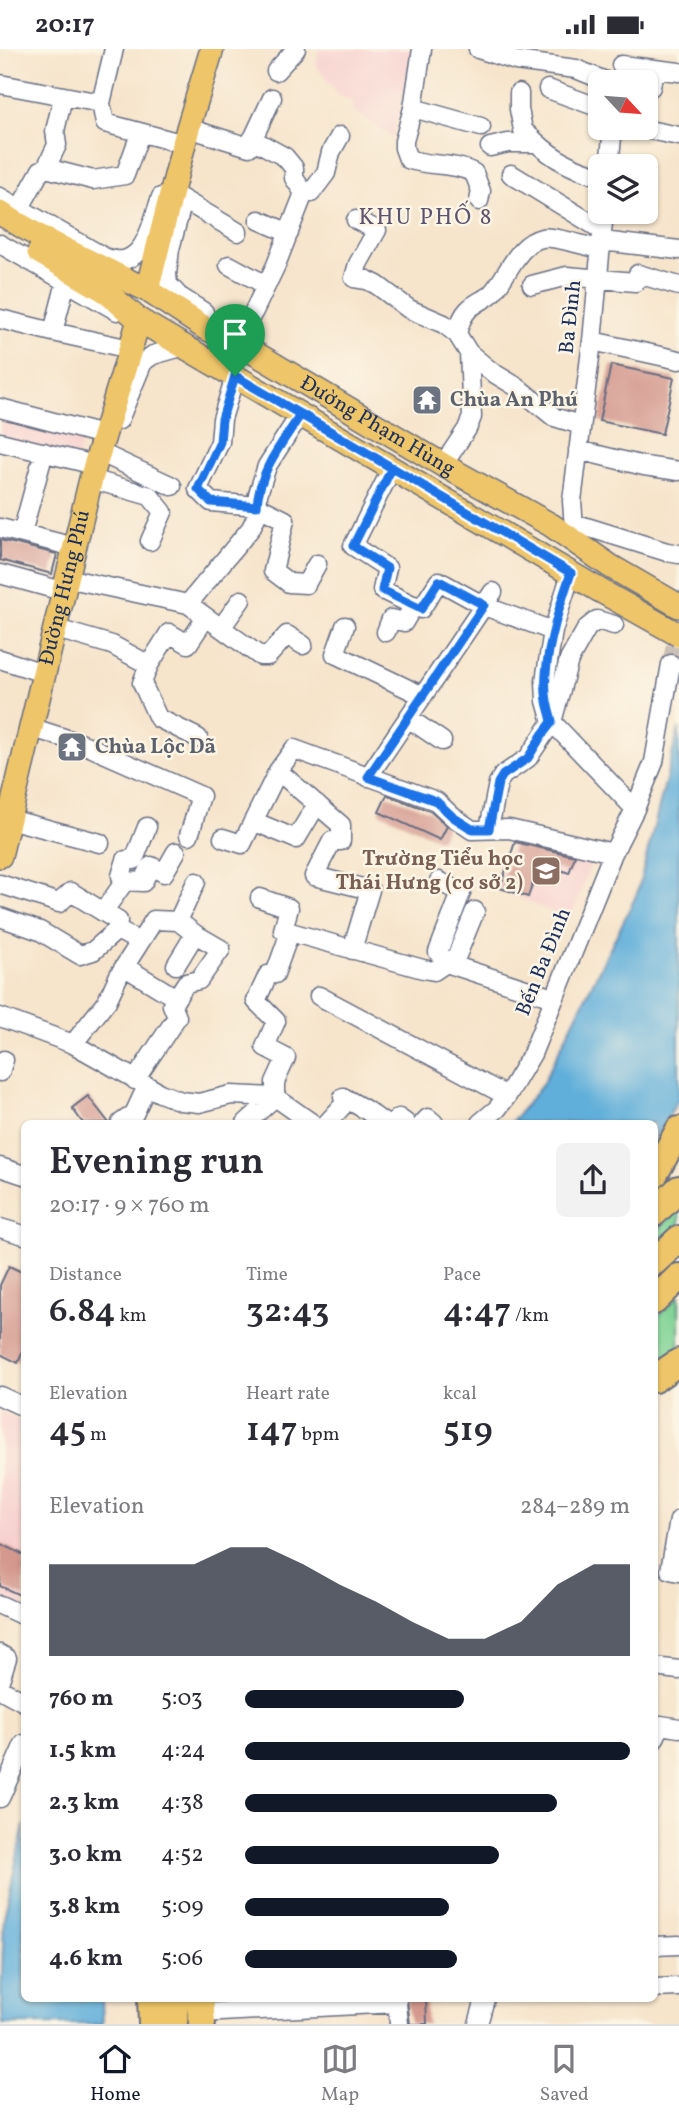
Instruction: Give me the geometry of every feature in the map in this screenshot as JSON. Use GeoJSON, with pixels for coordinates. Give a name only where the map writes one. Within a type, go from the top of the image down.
{"type":"FeatureCollection","features":[{"type":"Feature","properties":{"kind":"highway"},"geometry":{"type":"LineString","coordinates":[[658,1168],[679,1130]]}},
{"type":"Feature","properties":{"kind":"highway"},"geometry":{"type":"LineString","coordinates":[[658,1209],[679,1189]]}},
{"type":"Feature","properties":{"kind":"highway"},"geometry":{"type":"LineString","coordinates":[[658,1258],[679,1240]]}},
{"type":"Feature","properties":{"kind":"highway"},"geometry":{"type":"LineString","coordinates":[[658,1297],[679,1277]]}},
{"type":"Feature","properties":{"kind":"highway"},"geometry":{"type":"LineString","coordinates":[[658,1376],[679,1362]]}},
{"type":"Feature","properties":{"kind":"highway"},"geometry":{"type":"LineString","coordinates":[[134,2002],[135,2024]]}},
{"type":"Feature","properties":{"kind":"highway"},"geometry":{"type":"LineString","coordinates":[[151,2002],[152,2024]]}},
{"type":"Feature","properties":{"kind":"highway"},"geometry":{"type":"LineString","coordinates":[[174,2002],[174,2024]]}},
{"type":"Feature","properties":{"kind":"main road"},"geometry":{"type":"LineString","coordinates":[[147,290],[186,136],[212,49]]}},
{"type":"Feature","properties":{"kind":"main road"},"geometry":{"type":"LineString","coordinates":[[5,205],[42,238],[102,278]]}},
{"type":"Feature","properties":{"kind":"main road"},"geometry":{"type":"LineString","coordinates":[[0,229],[102,278]]}},
{"type":"Feature","properties":{"kind":"main road","name":"Đường Phạm Hùng"},"geometry":{"type":"LineString","coordinates":[[102,278],[147,290],[205,328],[236,342],[443,465],[551,525],[575,532],[610,566],[679,606]]}},
{"type":"Feature","properties":{"kind":"main road","name":"Đường Phạm Hùng"},"geometry":{"type":"LineString","coordinates":[[102,278],[139,320],[679,635]]}},
{"type":"Feature","properties":{"kind":"main road","name":"Đường Hưng Phú"},"geometry":{"type":"LineString","coordinates":[[0,856],[64,584],[99,451],[139,320]]}},
{"type":"Feature","properties":{"kind":"main road"},"geometry":{"type":"LineString","coordinates":[[658,1181],[679,1159]]}},
{"type":"Feature","properties":{"kind":"street"},"geometry":{"type":"LineString","coordinates":[[114,49],[101,103],[105,123],[140,134],[186,136],[249,147],[272,98]]}},
{"type":"Feature","properties":{"kind":"street"},"geometry":{"type":"LineString","coordinates":[[276,71],[296,49]]}},
{"type":"Feature","properties":{"kind":"street"},"geometry":{"type":"LineString","coordinates":[[422,49],[413,108],[404,141],[408,159],[419,163],[465,168],[474,173],[481,191],[479,201]]}},
{"type":"Feature","properties":{"kind":"street"},"geometry":{"type":"LineString","coordinates":[[478,49],[516,61],[537,56],[588,74]]}},
{"type":"Feature","properties":{"kind":"street"},"geometry":{"type":"LineString","coordinates":[[643,70],[679,72]]}},
{"type":"Feature","properties":{"kind":"street"},"geometry":{"type":"LineString","coordinates":[[0,85],[101,103]]}},
{"type":"Feature","properties":{"kind":"street"},"geometry":{"type":"LineString","coordinates":[[548,89],[588,104]]}},
{"type":"Feature","properties":{"kind":"street"},"geometry":{"type":"LineString","coordinates":[[519,93],[523,130],[551,156],[588,173]]}},
{"type":"Feature","properties":{"kind":"street"},"geometry":{"type":"LineString","coordinates":[[46,168],[57,145],[55,131],[63,97]]}},
{"type":"Feature","properties":{"kind":"street"},"geometry":{"type":"LineString","coordinates":[[413,108],[481,127]]}},
{"type":"Feature","properties":{"kind":"street"},"geometry":{"type":"LineString","coordinates":[[658,132],[679,136]]}},
{"type":"Feature","properties":{"kind":"street"},"geometry":{"type":"LineString","coordinates":[[140,134],[125,175],[93,180],[46,168],[5,205],[104,257],[117,261],[133,257],[146,239],[166,182],[177,170]]}},
{"type":"Feature","properties":{"kind":"street"},"geometry":{"type":"LineString","coordinates":[[252,139],[285,157],[294,168],[295,178],[302,190],[311,193],[326,173],[331,152],[340,136]]}},
{"type":"Feature","properties":{"kind":"street"},"geometry":{"type":"LineString","coordinates":[[490,148],[508,143],[537,143]]}},
{"type":"Feature","properties":{"kind":"street"},"geometry":{"type":"LineString","coordinates":[[511,174],[602,233],[679,250]]}},
{"type":"Feature","properties":{"kind":"street"},"geometry":{"type":"LineString","coordinates":[[236,342],[289,233],[302,190]]}},
{"type":"Feature","properties":{"kind":"street"},"geometry":{"type":"LineString","coordinates":[[172,193],[238,232]]}},
{"type":"Feature","properties":{"kind":"street"},"geometry":{"type":"LineString","coordinates":[[172,193],[180,201],[181,208],[170,249],[168,284],[179,296],[204,312],[205,328]]}},
{"type":"Feature","properties":{"kind":"street"},"geometry":{"type":"LineString","coordinates":[[259,220],[289,233]]}},
{"type":"Feature","properties":{"kind":"street"},"geometry":{"type":"LineString","coordinates":[[356,220],[377,230],[358,264],[354,278],[377,285],[409,309],[444,324],[457,334],[470,353],[492,372],[517,387],[554,417],[581,427]]}},
{"type":"Feature","properties":{"kind":"street"},"geometry":{"type":"LineString","coordinates":[[457,334],[467,310],[489,296],[500,284],[520,252],[541,238],[556,238],[582,246],[602,233]]}},
{"type":"Feature","properties":{"kind":"street","name":"Ba Đình"},"geometry":{"type":"LineString","coordinates":[[575,532],[572,501],[602,233]]}},
{"type":"Feature","properties":{"kind":"street"},"geometry":{"type":"LineString","coordinates":[[0,244],[117,311]]}},
{"type":"Feature","properties":{"kind":"street"},"geometry":{"type":"LineString","coordinates":[[229,265],[266,285]]}},
{"type":"Feature","properties":{"kind":"street"},"geometry":{"type":"LineString","coordinates":[[532,285],[567,276],[635,282],[638,274],[679,286]]}},
{"type":"Feature","properties":{"kind":"street"},"geometry":{"type":"LineString","coordinates":[[53,333],[66,282]]}},
{"type":"Feature","properties":{"kind":"street"},"geometry":{"type":"LineString","coordinates":[[0,319],[53,333],[130,348]]}},
{"type":"Feature","properties":{"kind":"street"},"geometry":{"type":"LineString","coordinates":[[592,341],[679,360]]}},
{"type":"Feature","properties":{"kind":"street"},"geometry":{"type":"LineString","coordinates":[[99,451],[119,420],[143,362],[163,351],[185,346]]}},
{"type":"Feature","properties":{"kind":"street"},"geometry":{"type":"LineString","coordinates":[[443,465],[472,417],[470,353]]}},
{"type":"Feature","properties":{"kind":"street"},"geometry":{"type":"LineString","coordinates":[[235,376],[222,419],[220,442],[198,489],[211,502],[257,506],[285,520],[273,571],[289,583],[306,584],[317,564]]}},
{"type":"Feature","properties":{"kind":"street"},"geometry":{"type":"LineString","coordinates":[[0,408],[172,486]]}},
{"type":"Feature","properties":{"kind":"street"},"geometry":{"type":"LineString","coordinates":[[188,604],[251,528],[257,515],[258,494],[267,466],[301,414]]}},
{"type":"Feature","properties":{"kind":"street"},"geometry":{"type":"LineString","coordinates":[[1,446],[44,453],[99,451],[150,496],[163,512],[150,541]]}},
{"type":"Feature","properties":{"kind":"street"},"geometry":{"type":"LineString","coordinates":[[578,450],[644,466],[679,471]]}},
{"type":"Feature","properties":{"kind":"street"},"geometry":{"type":"LineString","coordinates":[[22,533],[44,453]]}},
{"type":"Feature","properties":{"kind":"street"},"geometry":{"type":"LineString","coordinates":[[392,468],[353,546],[387,568],[382,590],[421,609],[439,581],[488,599],[553,631]]}},
{"type":"Feature","properties":{"kind":"street"},"geometry":{"type":"LineString","coordinates":[[0,528],[74,547]]}},
{"type":"Feature","properties":{"kind":"street"},"geometry":{"type":"LineString","coordinates":[[575,532],[679,554]]}},
{"type":"Feature","properties":{"kind":"street"},"geometry":{"type":"LineString","coordinates":[[571,573],[553,631],[545,681],[546,701],[552,722],[635,809]]}},
{"type":"Feature","properties":{"kind":"street"},"geometry":{"type":"LineString","coordinates":[[0,574],[188,604],[260,656],[268,656],[287,635],[303,645]]}},
{"type":"Feature","properties":{"kind":"street"},"geometry":{"type":"LineString","coordinates":[[368,777],[488,599]]}},
{"type":"Feature","properties":{"kind":"street"},"geometry":{"type":"LineString","coordinates":[[221,628],[241,600]]}},
{"type":"Feature","properties":{"kind":"street"},"geometry":{"type":"LineString","coordinates":[[386,632],[391,619],[404,622],[414,605]]}},
{"type":"Feature","properties":{"kind":"street"},"geometry":{"type":"LineString","coordinates":[[198,738],[158,718],[142,683],[149,665],[169,633],[188,644],[206,617]]}},
{"type":"Feature","properties":{"kind":"street"},"geometry":{"type":"LineString","coordinates":[[489,829],[498,783],[503,775],[528,758],[552,722],[569,660],[587,628],[597,620],[614,625]]}},
{"type":"Feature","properties":{"kind":"street"},"geometry":{"type":"LineString","coordinates":[[345,626],[335,654],[423,695]]}},
{"type":"Feature","properties":{"kind":"street"},"geometry":{"type":"LineString","coordinates":[[53,628],[112,645],[149,665]]}},
{"type":"Feature","properties":{"kind":"street"},"geometry":{"type":"LineString","coordinates":[[0,659],[43,673]]}},
{"type":"Feature","properties":{"kind":"street","name":"Bến Ba Đình"},"geometry":{"type":"LineString","coordinates":[[484,1120],[507,1096],[532,1053],[613,853],[635,809],[654,762],[671,664]]}},
{"type":"Feature","properties":{"kind":"street"},"geometry":{"type":"LineString","coordinates":[[408,718],[442,741]]}},
{"type":"Feature","properties":{"kind":"street"},"geometry":{"type":"LineString","coordinates":[[30,727],[83,744],[201,796],[189,835]]}},
{"type":"Feature","properties":{"kind":"street"},"geometry":{"type":"LineString","coordinates":[[223,838],[242,845],[278,771],[294,749],[436,801],[453,817],[472,829],[509,829],[613,853]]}},
{"type":"Feature","properties":{"kind":"street"},"geometry":{"type":"LineString","coordinates":[[278,771],[341,825],[341,841],[332,841],[314,876],[370,890],[352,950]]}},
{"type":"Feature","properties":{"kind":"street"},"geometry":{"type":"LineString","coordinates":[[253,821],[296,839],[317,804]]}},
{"type":"Feature","properties":{"kind":"street"},"geometry":{"type":"LineString","coordinates":[[9,819],[100,843]]}},
{"type":"Feature","properties":{"kind":"street"},"geometry":{"type":"LineString","coordinates":[[147,827],[134,860],[126,860],[121,876],[125,881],[143,882],[151,866],[164,873],[176,852]]}},
{"type":"Feature","properties":{"kind":"street"},"geometry":{"type":"LineString","coordinates":[[103,912],[125,881]]}},
{"type":"Feature","properties":{"kind":"street"},"geometry":{"type":"LineString","coordinates":[[439,881],[461,893],[438,952],[449,964],[553,997]]}},
{"type":"Feature","properties":{"kind":"street"},"geometry":{"type":"LineString","coordinates":[[178,921],[196,882]]}},
{"type":"Feature","properties":{"kind":"street"},"geometry":{"type":"LineString","coordinates":[[0,884],[59,903],[71,893],[118,921],[117,930],[93,951],[80,954],[40,931],[0,917]]}},
{"type":"Feature","properties":{"kind":"street"},"geometry":{"type":"LineString","coordinates":[[260,898],[289,908],[283,930],[434,971],[449,964],[475,911]]}},
{"type":"Feature","properties":{"kind":"street"},"geometry":{"type":"LineString","coordinates":[[74,1044],[107,1001],[154,920],[178,921],[195,935],[221,949],[199,980],[186,983],[172,1005],[177,1017],[141,1083],[134,1114],[125,1120]]}},
{"type":"Feature","properties":{"kind":"street"},"geometry":{"type":"LineString","coordinates":[[117,930],[140,942]]}},
{"type":"Feature","properties":{"kind":"street"},"geometry":{"type":"LineString","coordinates":[[249,1120],[275,1097],[275,1082],[286,1058],[265,1047],[276,1020],[256,1001],[268,975],[275,974],[290,932]]}},
{"type":"Feature","properties":{"kind":"street"},"geometry":{"type":"LineString","coordinates":[[176,965],[195,935]]}},
{"type":"Feature","properties":{"kind":"street"},"geometry":{"type":"LineString","coordinates":[[125,967],[176,998]]}},
{"type":"Feature","properties":{"kind":"street"},"geometry":{"type":"LineString","coordinates":[[319,996],[507,1096]]}},
{"type":"Feature","properties":{"kind":"street"},"geometry":{"type":"LineString","coordinates":[[0,1017],[74,1044],[141,1083],[181,1101],[199,1103],[231,1095],[275,1097],[308,1120]]}},
{"type":"Feature","properties":{"kind":"street"},"geometry":{"type":"LineString","coordinates":[[329,1120],[346,1098],[380,1120]]}},
{"type":"Feature","properties":{"kind":"street"},"geometry":{"type":"LineString","coordinates":[[0,1167],[21,1174]]}},
{"type":"Feature","properties":{"kind":"street"},"geometry":{"type":"LineString","coordinates":[[0,1228],[21,1234]]}},
{"type":"Feature","properties":{"kind":"street"},"geometry":{"type":"LineString","coordinates":[[0,1396],[21,1405]]}},
{"type":"Feature","properties":{"kind":"street"},"geometry":{"type":"LineString","coordinates":[[679,1520],[670,1570],[679,1572]]}},
{"type":"Feature","properties":{"kind":"street"},"geometry":{"type":"LineString","coordinates":[[0,1605],[21,1615]]}},
{"type":"Feature","properties":{"kind":"street"},"geometry":{"type":"LineString","coordinates":[[0,1654],[7,1658],[0,1680]]}},
{"type":"Feature","properties":{"kind":"street"},"geometry":{"type":"LineString","coordinates":[[658,1667],[679,1669]]}},
{"type":"Feature","properties":{"kind":"street"},"geometry":{"type":"LineString","coordinates":[[0,1689],[21,1700]]}},
{"type":"Feature","properties":{"kind":"street"},"geometry":{"type":"LineString","coordinates":[[658,1731],[661,1725],[679,1728]]}},
{"type":"Feature","properties":{"kind":"street"},"geometry":{"type":"LineString","coordinates":[[0,1798],[5,1772],[21,1748]]}},
{"type":"Feature","properties":{"kind":"street"},"geometry":{"type":"LineString","coordinates":[[658,1946],[679,1945]]}},
{"type":"Feature","properties":{"kind":"street"},"geometry":{"type":"LineString","coordinates":[[658,1988],[679,1987]]}},
{"type":"Feature","properties":{"kind":"street"},"geometry":{"type":"LineString","coordinates":[[201,2012],[324,2010],[390,2002]]}},
{"type":"Feature","properties":{"kind":"street"},"geometry":{"type":"LineString","coordinates":[[398,2002],[399,2024]]}},
{"type":"Feature","properties":{"kind":"street"},"geometry":{"type":"LineString","coordinates":[[478,2024],[484,2002]]}},
{"type":"Feature","properties":{"kind":"shaded area"},"geometry":{"type":"Polygon","coordinates":[[[319,49],[415,49],[393,138],[352,110],[353,101],[339,96],[316,65],[319,49]]]}},
{"type":"Feature","properties":{"kind":"shaded area"},"geometry":{"type":"Polygon","coordinates":[[[0,411],[84,434],[77,458],[0,438],[0,411]]]}},
{"type":"Feature","properties":{"kind":"shaded area","name":"Trường Tiểu học Thái Hưng (cơ sở 2)"},"geometry":{"type":"Polygon","coordinates":[[[515,834],[595,853],[570,919],[497,889],[515,834]]]}},
{"type":"Feature","properties":{"kind":"shaded area"},"geometry":{"type":"Polygon","coordinates":[[[0,1411],[21,1422],[21,1610],[0,1600],[0,1411]]]}},
{"type":"Feature","properties":{"kind":"green space"},"geometry":{"type":"Polygon","coordinates":[[[679,1208],[679,1226],[658,1247],[658,1230],[679,1208]]]}},
{"type":"Feature","properties":{"kind":"green space"},"geometry":{"type":"Polygon","coordinates":[[[679,1296],[679,1349],[658,1364],[658,1316],[679,1296]]]}},
{"type":"Feature","properties":{"kind":"water"},"geometry":{"type":"Polygon","coordinates":[[[679,728],[679,1098],[658,1135],[658,1120],[513,1120],[542,1085],[637,894],[679,728]]]}},
{"type":"Feature","properties":{"kind":"water"},"geometry":{"type":"Polygon","coordinates":[[[21,1839],[21,2002],[102,2002],[103,2024],[3,2024],[1,1996],[4,1918],[21,1839]]]}},
{"type":"Feature","properties":{"kind":"building"},"geometry":{"type":"Polygon","coordinates":[[[611,365],[674,378],[662,434],[599,421],[611,365]]]}},
{"type":"Feature","properties":{"kind":"building"},"geometry":{"type":"Polygon","coordinates":[[[0,540],[57,554],[52,574],[0,560],[0,540]]]}},
{"type":"Feature","properties":{"kind":"building"},"geometry":{"type":"Polygon","coordinates":[[[387,795],[430,811],[447,826],[440,840],[379,812],[387,795]]]}},
{"type":"Feature","properties":{"kind":"building"},"geometry":{"type":"Polygon","coordinates":[[[515,842],[575,856],[569,873],[540,863],[528,897],[500,888],[515,842]]]}},
{"type":"Feature","properties":{"kind":"building"},"geometry":{"type":"Polygon","coordinates":[[[88,1096],[107,1120],[81,1120],[72,1108],[88,1096]]]}},
{"type":"Feature","properties":{"kind":"building"},"geometry":{"type":"Polygon","coordinates":[[[9,1266],[21,1272],[21,1356],[18,1363],[0,1354],[0,1285],[9,1266]]]}},
{"type":"Feature","properties":{"kind":"building"},"geometry":{"type":"Polygon","coordinates":[[[0,1543],[21,1554],[21,1596],[0,1586],[0,1543]]]}},
{"type":"Feature","properties":{"kind":"building"},"geometry":{"type":"Polygon","coordinates":[[[407,2002],[426,2002],[427,2024],[410,2024],[407,2002]]]}},
{"type":"Feature","properties":{"kind":"tunnel"},"geometry":{"type":"LineString","coordinates":[[671,664],[679,627]]}},
{"type":"Feature","properties":{"kind":"place","name":"Chùa An Phú"},"geometry":{"type":"Point","coordinates":[427,400]}},
{"type":"Feature","properties":{"kind":"place","name":"Chùa Lộc Dã"},"geometry":{"type":"Point","coordinates":[72,747]}},
{"type":"Feature","properties":{"kind":"place","name":"Trường Tiểu học Thái Hưng (cơ sở 2)"},"geometry":{"type":"Point","coordinates":[546,871]}},
{"type":"Feature","properties":{"kind":"district","name":"KHU PHỐ 8"},"geometry":{"type":"Point","coordinates":[426,218]}},
{"type":"Feature","properties":{"kind":"route"},"geometry":{"type":"LineString","coordinates":[[235,376],[222,419],[220,442],[198,489],[211,502],[257,506],[267,466],[301,414],[571,573],[553,631],[545,681],[546,701],[552,722],[528,758],[503,775],[498,783],[489,829],[472,829],[453,817],[436,801],[368,777],[484,605],[439,581],[421,609],[382,590],[387,568],[353,546],[392,468],[301,414],[235,376]]}}]}
